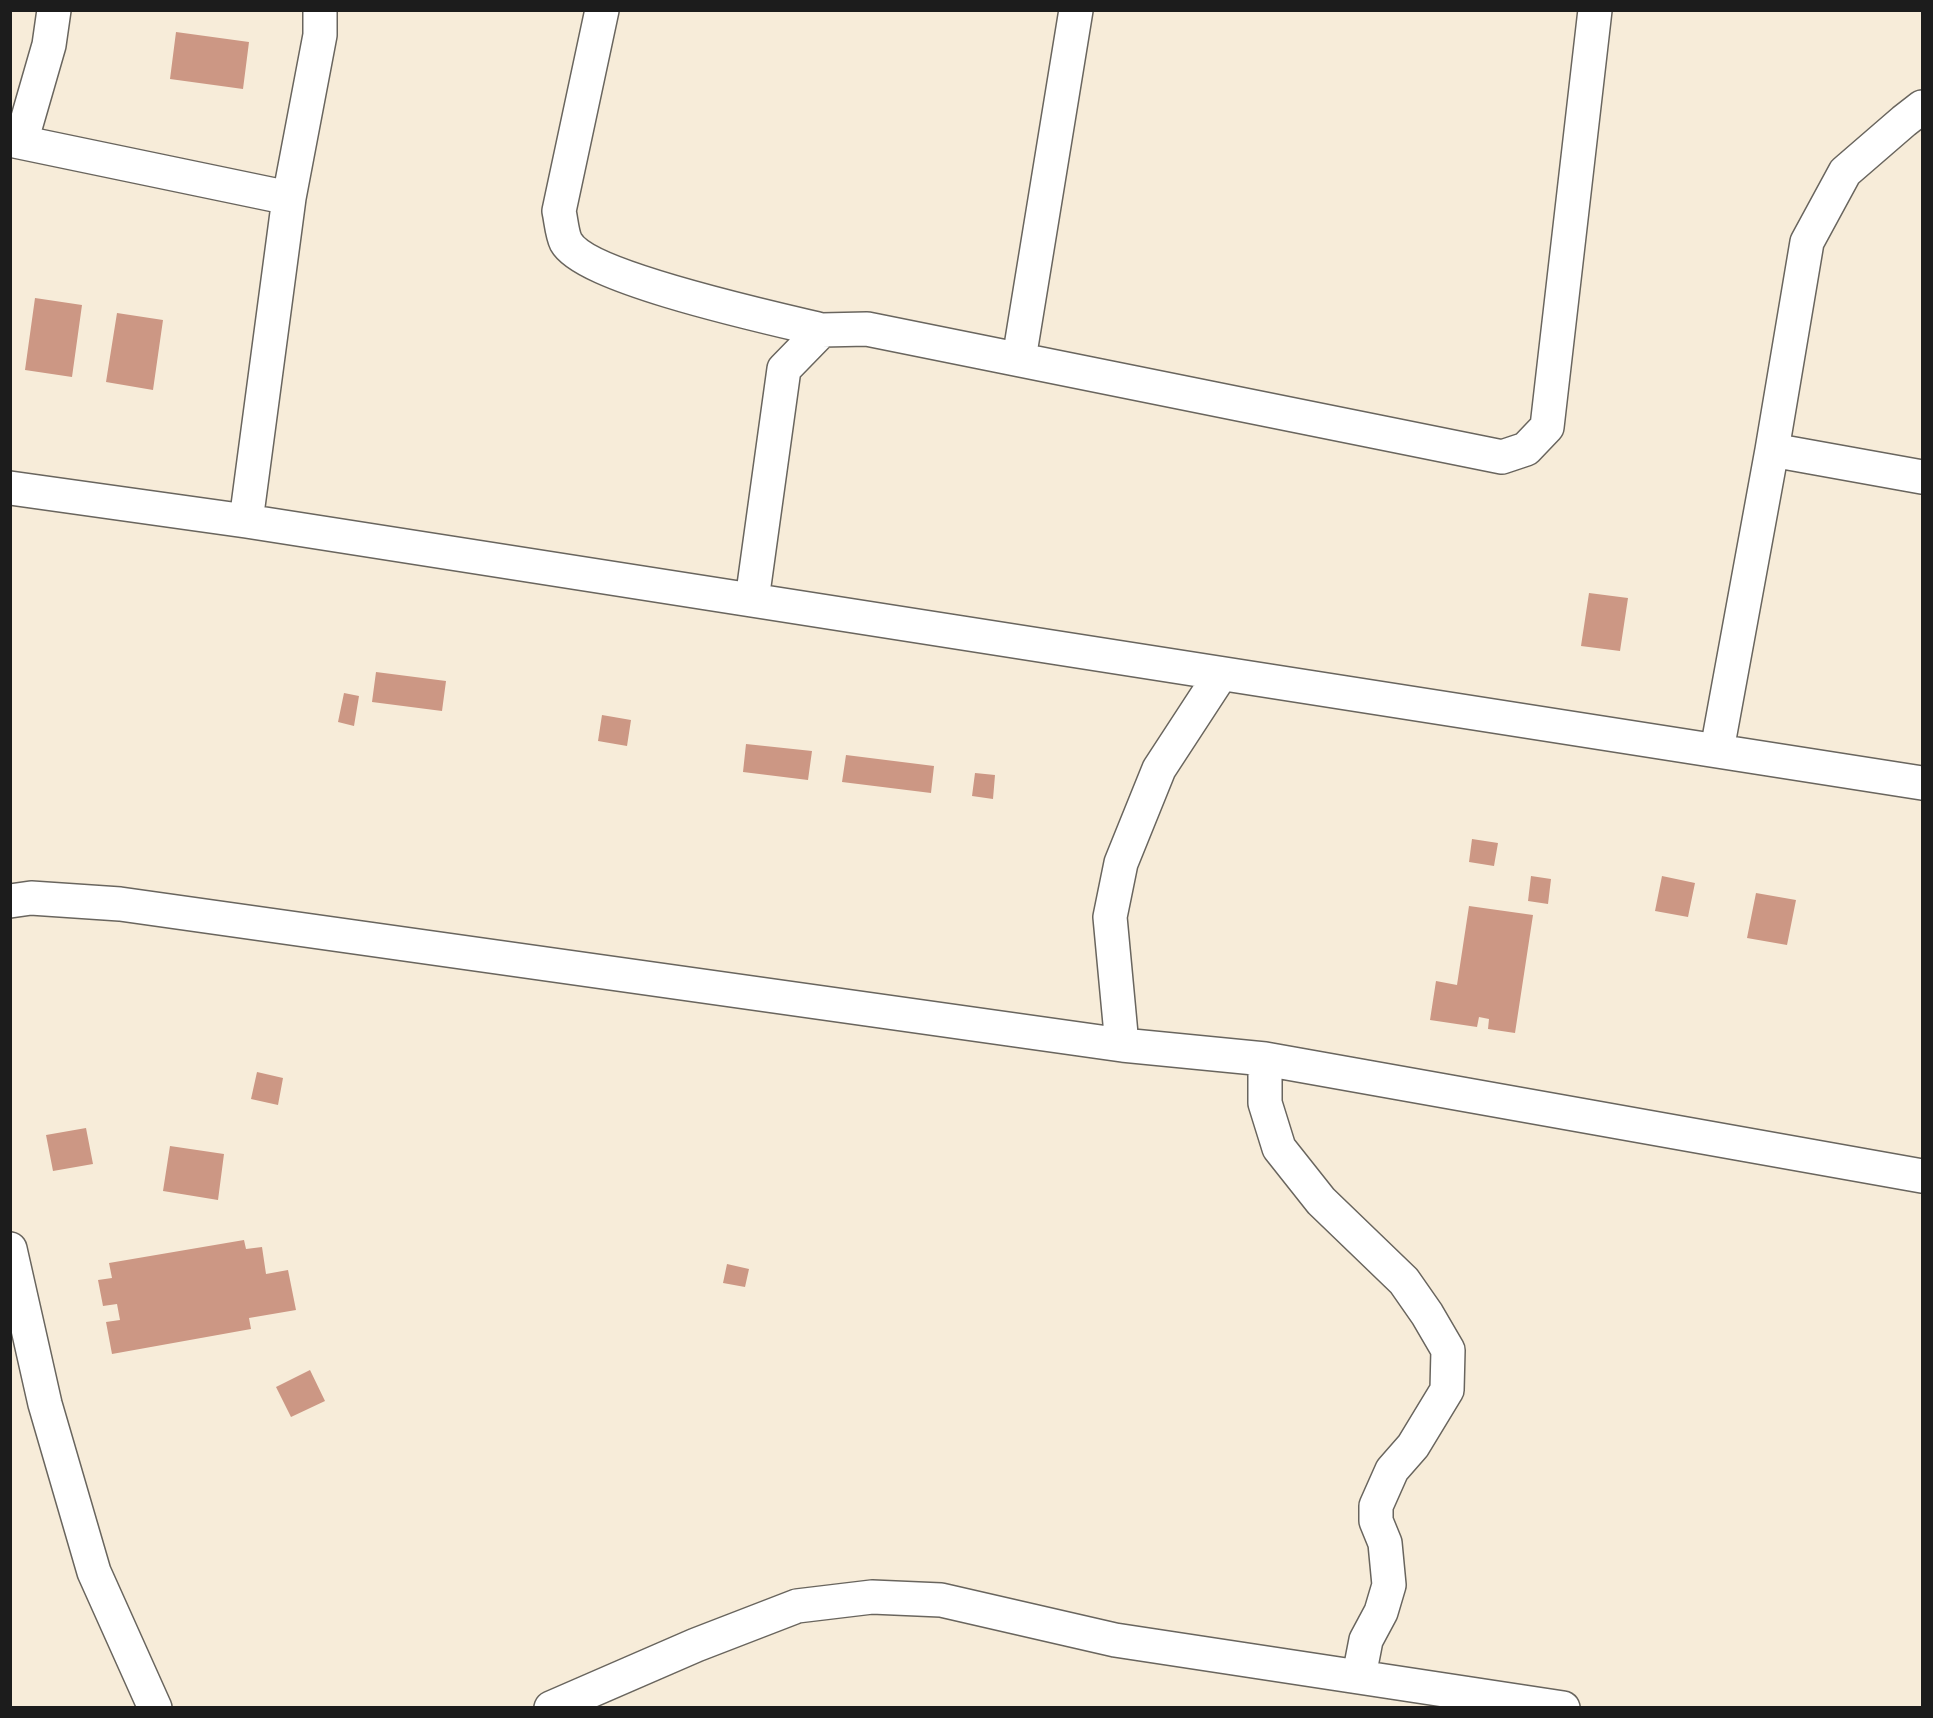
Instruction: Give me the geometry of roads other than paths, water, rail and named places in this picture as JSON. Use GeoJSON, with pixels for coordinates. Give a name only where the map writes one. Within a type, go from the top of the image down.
{"type":"FeatureCollection","features":[{"type":"Feature","properties":{"kind":"street"},"geometry":{"type":"LineString","coordinates":[[54,10],[49,45],[16,141],[289,198]]}},
{"type":"Feature","properties":{"kind":"street"},"geometry":{"type":"LineString","coordinates":[[246,520],[289,198],[320,35],[320,10]]}},
{"type":"Feature","properties":{"kind":"street"},"geometry":{"type":"LineString","coordinates":[[602,10],[559,211],[566,243],[590,262],[688,297],[822,330],[867,328],[1502,457],[1526,449],[1547,428],[1595,10]]}},
{"type":"Feature","properties":{"kind":"street"},"geometry":{"type":"LineString","coordinates":[[1019,359],[1076,10]]}},
{"type":"Feature","properties":{"kind":"street"},"geometry":{"type":"LineString","coordinates":[[1717,750],[1772,450],[1807,242],[1845,172],[1923,107]]}},
{"type":"Feature","properties":{"kind":"street"},"geometry":{"type":"LineString","coordinates":[[752,600],[784,369],[822,330]]}},
{"type":"Feature","properties":{"kind":"street"},"geometry":{"type":"LineString","coordinates":[[1772,450],[1923,477]]}},
{"type":"Feature","properties":{"kind":"street"},"geometry":{"type":"LineString","coordinates":[[10,488],[246,520],[1923,783]]}},
{"type":"Feature","properties":{"kind":"street"},"geometry":{"type":"LineString","coordinates":[[1122,1045],[1110,917],[1121,863],[1160,769],[1221,674]]}},
{"type":"Feature","properties":{"kind":"street"},"geometry":{"type":"LineString","coordinates":[[10,901],[31,898],[120,904],[1122,1045],[1265,1059],[1923,1176]]}},
{"type":"Feature","properties":{"kind":"street"},"geometry":{"type":"LineString","coordinates":[[1265,1059],[1265,1103],[1279,1148],[1321,1201],[1404,1281],[1448,1350],[1447,1390],[1413,1446],[1392,1470],[1376,1506],[1376,1521],[1384,1543],[1389,1585],[1381,1612],[1366,1640],[1359,1676]]}},
{"type":"Feature","properties":{"kind":"street"},"geometry":{"type":"LineString","coordinates":[[10,1249],[45,1404],[94,1572],[155,1707]]}},
{"type":"Feature","properties":{"kind":"street"},"geometry":{"type":"LineString","coordinates":[[551,1707],[696,1645],[797,1606],[873,1597],[941,1600],[1114,1640],[1563,1707]]}}]}
